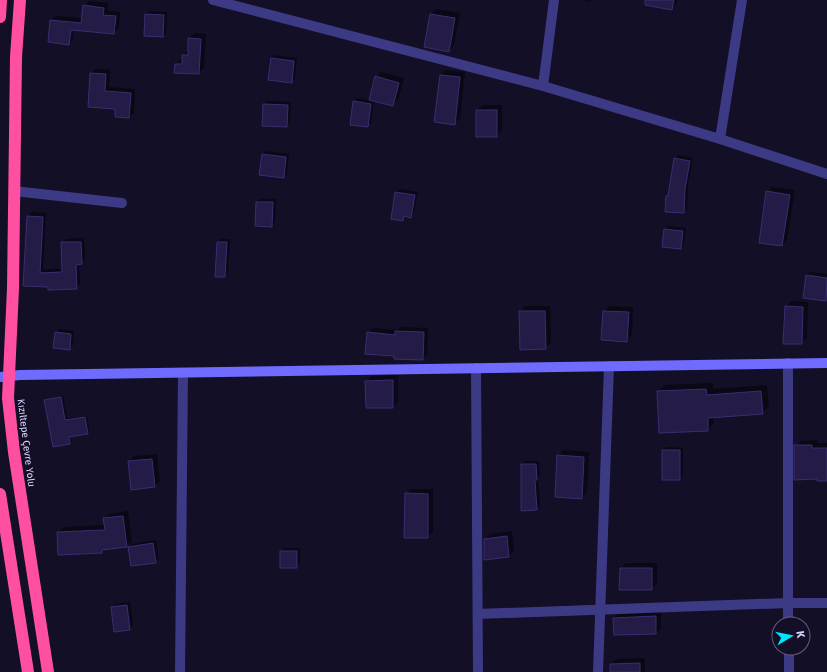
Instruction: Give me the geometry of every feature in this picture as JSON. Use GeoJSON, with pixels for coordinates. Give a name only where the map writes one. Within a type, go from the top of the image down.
{"type":"FeatureCollection","features":[{"type":"Feature","properties":{"kind":"highway"},"geometry":{"type":"LineString","coordinates":[[0,0],[0,17]]}},
{"type":"Feature","properties":{"kind":"highway","name":"Kızıltepe Çevre Yolu"},"geometry":{"type":"LineString","coordinates":[[20,0],[16,57],[13,288],[5,376],[14,452],[48,672]]}},
{"type":"Feature","properties":{"kind":"highway"},"geometry":{"type":"LineString","coordinates":[[0,494],[28,672]]}},
{"type":"Feature","properties":{"kind":"street"},"geometry":{"type":"LineString","coordinates":[[213,0],[543,86],[720,139],[827,174]]}},
{"type":"Feature","properties":{"kind":"street"},"geometry":{"type":"LineString","coordinates":[[543,86],[554,0]]}},
{"type":"Feature","properties":{"kind":"street"},"geometry":{"type":"LineString","coordinates":[[720,139],[742,0]]}},
{"type":"Feature","properties":{"kind":"street"},"geometry":{"type":"LineString","coordinates":[[14,191],[122,203]]}},
{"type":"Feature","properties":{"kind":"street"},"geometry":{"type":"LineString","coordinates":[[788,363],[788,616]]}},
{"type":"Feature","properties":{"kind":"street"},"geometry":{"type":"LineString","coordinates":[[5,376],[827,363]]}},
{"type":"Feature","properties":{"kind":"street"},"geometry":{"type":"LineString","coordinates":[[598,672],[609,366]]}},
{"type":"Feature","properties":{"kind":"street"},"geometry":{"type":"LineString","coordinates":[[476,368],[478,672]]}},
{"type":"Feature","properties":{"kind":"street"},"geometry":{"type":"LineString","coordinates":[[180,672],[183,372]]}},
{"type":"Feature","properties":{"kind":"street"},"geometry":{"type":"LineString","coordinates":[[478,614],[827,602]]}},
{"type":"Feature","properties":{"kind":"street"},"geometry":{"type":"LineString","coordinates":[[789,656],[789,672]]}},
{"type":"Feature","properties":{"kind":"building"},"geometry":{"type":"Polygon","coordinates":[[[645,0],[674,0],[672,10],[645,5],[645,0]]]}},
{"type":"Feature","properties":{"kind":"building"},"geometry":{"type":"Polygon","coordinates":[[[83,5],[104,8],[103,15],[116,16],[114,34],[71,30],[69,45],[48,42],[50,20],[81,23],[83,5]]]}},
{"type":"Feature","properties":{"kind":"building"},"geometry":{"type":"Polygon","coordinates":[[[145,14],[164,15],[163,37],[144,36],[145,14]]]}},
{"type":"Feature","properties":{"kind":"building"},"geometry":{"type":"Polygon","coordinates":[[[430,14],[455,18],[449,52],[424,47],[430,14]]]}},
{"type":"Feature","properties":{"kind":"building"},"geometry":{"type":"Polygon","coordinates":[[[188,38],[201,39],[199,74],[174,73],[175,64],[182,64],[182,55],[188,55],[188,38]]]}},
{"type":"Feature","properties":{"kind":"building"},"geometry":{"type":"Polygon","coordinates":[[[271,58],[294,61],[292,83],[268,80],[271,58]]]}},
{"type":"Feature","properties":{"kind":"building"},"geometry":{"type":"Polygon","coordinates":[[[90,73],[106,74],[105,91],[131,93],[129,118],[115,117],[115,109],[88,107],[90,73]]]}},
{"type":"Feature","properties":{"kind":"building"},"geometry":{"type":"Polygon","coordinates":[[[440,75],[460,77],[455,125],[434,122],[440,75]]]}},
{"type":"Feature","properties":{"kind":"building"},"geometry":{"type":"Polygon","coordinates":[[[375,76],[399,83],[393,106],[369,100],[375,76]]]}},
{"type":"Feature","properties":{"kind":"building"},"geometry":{"type":"Polygon","coordinates":[[[353,101],[371,104],[368,127],[350,125],[353,101]]]}},
{"type":"Feature","properties":{"kind":"building"},"geometry":{"type":"Polygon","coordinates":[[[263,104],[288,105],[287,127],[262,126],[263,104]]]}},
{"type":"Feature","properties":{"kind":"building"},"geometry":{"type":"Polygon","coordinates":[[[476,110],[497,110],[497,137],[476,137],[476,110]]]}},
{"type":"Feature","properties":{"kind":"building"},"geometry":{"type":"Polygon","coordinates":[[[262,154],[286,157],[284,178],[259,175],[262,154]]]}},
{"type":"Feature","properties":{"kind":"building"},"geometry":{"type":"Polygon","coordinates":[[[674,158],[690,161],[685,189],[684,213],[665,212],[666,196],[668,196],[674,158]]]}},
{"type":"Feature","properties":{"kind":"building"},"geometry":{"type":"Polygon","coordinates":[[[766,191],[790,195],[782,246],[759,243],[766,191]]]}},
{"type":"Feature","properties":{"kind":"building"},"geometry":{"type":"Polygon","coordinates":[[[395,192],[415,195],[411,218],[404,216],[403,221],[391,219],[395,192]]]}},
{"type":"Feature","properties":{"kind":"building"},"geometry":{"type":"Polygon","coordinates":[[[256,202],[273,202],[272,227],[255,226],[256,202]]]}},
{"type":"Feature","properties":{"kind":"building"},"geometry":{"type":"Polygon","coordinates":[[[27,216],[43,217],[40,273],[62,272],[61,242],[81,242],[82,264],[76,265],[77,289],[48,290],[48,287],[23,286],[27,216]]]}},
{"type":"Feature","properties":{"kind":"building"},"geometry":{"type":"Polygon","coordinates":[[[664,229],[683,231],[681,249],[662,247],[664,229]]]}},
{"type":"Feature","properties":{"kind":"building"},"geometry":{"type":"Polygon","coordinates":[[[217,242],[227,242],[225,277],[215,277],[217,242]]]}},
{"type":"Feature","properties":{"kind":"building"},"geometry":{"type":"Polygon","coordinates":[[[806,275],[827,278],[826,301],[803,298],[806,275]]]}},
{"type":"Feature","properties":{"kind":"building"},"geometry":{"type":"Polygon","coordinates":[[[785,306],[803,307],[802,344],[783,344],[785,306]]]}},
{"type":"Feature","properties":{"kind":"building"},"geometry":{"type":"Polygon","coordinates":[[[519,311],[545,311],[546,349],[520,350],[519,311]]]}},
{"type":"Feature","properties":{"kind":"building"},"geometry":{"type":"Polygon","coordinates":[[[603,311],[629,312],[627,342],[601,340],[603,311]]]}},
{"type":"Feature","properties":{"kind":"building"},"geometry":{"type":"Polygon","coordinates":[[[395,331],[424,332],[423,360],[394,359],[394,356],[365,354],[367,332],[395,335],[395,331]]]}},
{"type":"Feature","properties":{"kind":"building"},"geometry":{"type":"Polygon","coordinates":[[[55,332],[71,334],[70,350],[53,348],[55,332]]]}},
{"type":"Feature","properties":{"kind":"building"},"geometry":{"type":"Polygon","coordinates":[[[393,380],[393,408],[366,408],[365,381],[393,380]]]}},
{"type":"Feature","properties":{"kind":"building"},"geometry":{"type":"Polygon","coordinates":[[[706,389],[707,395],[761,391],[763,414],[708,418],[708,431],[659,433],[657,391],[706,389]]]}},
{"type":"Feature","properties":{"kind":"building"},"geometry":{"type":"Polygon","coordinates":[[[61,397],[65,420],[85,417],[88,434],[69,437],[70,444],[53,447],[44,400],[61,397]]]}},
{"type":"Feature","properties":{"kind":"building"},"geometry":{"type":"Polygon","coordinates":[[[794,445],[812,445],[812,448],[827,448],[827,481],[817,481],[817,479],[794,480],[794,445]]]}},
{"type":"Feature","properties":{"kind":"building"},"geometry":{"type":"Polygon","coordinates":[[[662,450],[680,450],[680,480],[662,480],[662,450]]]}},
{"type":"Feature","properties":{"kind":"building"},"geometry":{"type":"Polygon","coordinates":[[[557,455],[584,457],[582,499],[555,497],[557,455]]]}},
{"type":"Feature","properties":{"kind":"building"},"geometry":{"type":"Polygon","coordinates":[[[152,459],[155,487],[131,490],[128,461],[152,459]]]}},
{"type":"Feature","properties":{"kind":"building"},"geometry":{"type":"Polygon","coordinates":[[[521,464],[536,464],[537,480],[535,480],[537,510],[521,511],[521,464]]]}},
{"type":"Feature","properties":{"kind":"building"},"geometry":{"type":"Polygon","coordinates":[[[405,493],[428,494],[428,538],[404,538],[405,493]]]}},
{"type":"Feature","properties":{"kind":"building"},"geometry":{"type":"Polygon","coordinates":[[[123,516],[127,547],[102,550],[102,553],[58,555],[57,532],[105,530],[103,518],[123,516]]]}},
{"type":"Feature","properties":{"kind":"building"},"geometry":{"type":"Polygon","coordinates":[[[507,536],[509,557],[484,560],[484,539],[507,536]]]}},
{"type":"Feature","properties":{"kind":"building"},"geometry":{"type":"Polygon","coordinates":[[[153,543],[156,563],[131,566],[128,547],[153,543]]]}},
{"type":"Feature","properties":{"kind":"building"},"geometry":{"type":"Polygon","coordinates":[[[280,551],[297,551],[297,568],[280,568],[280,551]]]}},
{"type":"Feature","properties":{"kind":"building"},"geometry":{"type":"Polygon","coordinates":[[[620,568],[652,568],[652,590],[619,590],[620,568]]]}},
{"type":"Feature","properties":{"kind":"building"},"geometry":{"type":"Polygon","coordinates":[[[127,605],[130,630],[114,632],[111,607],[127,605]]]}},
{"type":"Feature","properties":{"kind":"building"},"geometry":{"type":"Polygon","coordinates":[[[656,616],[656,634],[614,635],[613,618],[656,616]]]}},
{"type":"Feature","properties":{"kind":"building"},"geometry":{"type":"Polygon","coordinates":[[[640,663],[640,672],[610,672],[610,664],[640,663]]]}}]}
